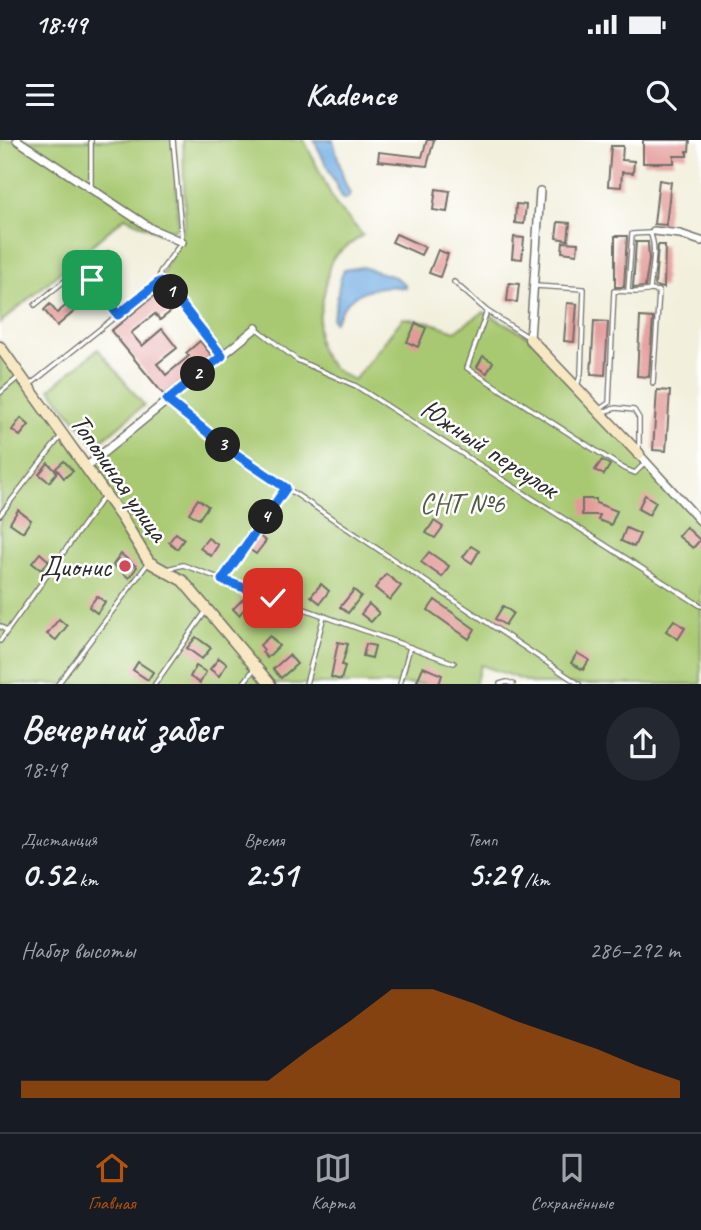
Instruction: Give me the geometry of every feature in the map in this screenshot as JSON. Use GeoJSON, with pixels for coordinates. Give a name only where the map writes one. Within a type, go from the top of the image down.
{"type":"FeatureCollection","features":[{"type":"Feature","properties":{"kind":"street"},"geometry":{"type":"LineString","coordinates":[[17,140],[152,229],[181,242]]}},
{"type":"Feature","properties":{"kind":"street"},"geometry":{"type":"LineString","coordinates":[[540,191],[530,338],[701,522]]}},
{"type":"Feature","properties":{"kind":"street"},"geometry":{"type":"LineString","coordinates":[[654,231],[680,234],[701,241]]}},
{"type":"Feature","properties":{"kind":"street"},"geometry":{"type":"LineString","coordinates":[[86,467],[256,328]]}},
{"type":"Feature","properties":{"kind":"street","name":"Тополиная улица"},"geometry":{"type":"LineString","coordinates":[[0,347],[4,359],[22,375],[149,562],[183,581],[270,684]]}},
{"type":"Feature","properties":{"kind":"lane"},"geometry":{"type":"LineString","coordinates":[[91,140],[91,191]]}},
{"type":"Feature","properties":{"kind":"lane"},"geometry":{"type":"LineString","coordinates":[[29,385],[159,282],[160,272],[181,242],[173,140]]}},
{"type":"Feature","properties":{"kind":"lane"},"geometry":{"type":"LineString","coordinates":[[628,291],[632,234],[643,233],[650,233],[653,238],[650,290]]}},
{"type":"Feature","properties":{"kind":"lane"},"geometry":{"type":"LineString","coordinates":[[92,280],[114,262]]}},
{"type":"Feature","properties":{"kind":"lane"},"geometry":{"type":"LineString","coordinates":[[35,305],[74,274],[86,274],[118,315]]}},
{"type":"Feature","properties":{"kind":"lane"},"geometry":{"type":"LineString","coordinates":[[159,282],[166,285],[222,356]]}},
{"type":"Feature","properties":{"kind":"lane"},"geometry":{"type":"LineString","coordinates":[[454,282],[487,311],[530,338]]}},
{"type":"Feature","properties":{"kind":"lane"},"geometry":{"type":"LineString","coordinates":[[535,286],[584,289],[581,373],[577,388]]}},
{"type":"Feature","properties":{"kind":"lane"},"geometry":{"type":"LineString","coordinates":[[599,411],[609,403],[614,291],[659,291],[653,383]]}},
{"type":"Feature","properties":{"kind":"lane"},"geometry":{"type":"LineString","coordinates":[[487,311],[467,368],[623,468],[635,473],[643,458],[639,418],[634,410],[616,408],[599,411]]}},
{"type":"Feature","properties":{"kind":"lane","name":"Южный переулок"},"geometry":{"type":"LineString","coordinates":[[256,328],[298,360],[356,386],[701,606]]}},
{"type":"Feature","properties":{"kind":"lane"},"geometry":{"type":"LineString","coordinates":[[0,393],[22,375]]}},
{"type":"Feature","properties":{"kind":"lane"},"geometry":{"type":"LineString","coordinates":[[167,400],[227,448],[579,684]]}},
{"type":"Feature","properties":{"kind":"lane"},"geometry":{"type":"LineString","coordinates":[[0,515],[62,434]]}},
{"type":"Feature","properties":{"kind":"lane"},"geometry":{"type":"LineString","coordinates":[[222,580],[286,488]]}},
{"type":"Feature","properties":{"kind":"lane"},"geometry":{"type":"LineString","coordinates":[[0,641],[105,494]]}},
{"type":"Feature","properties":{"kind":"lane"},"geometry":{"type":"LineString","coordinates":[[58,684],[149,562]]}},
{"type":"Feature","properties":{"kind":"lane"},"geometry":{"type":"LineString","coordinates":[[165,570],[183,565],[454,663]]}},
{"type":"Feature","properties":{"kind":"lane"},"geometry":{"type":"LineString","coordinates":[[155,684],[207,609]]}},
{"type":"Feature","properties":{"kind":"lane"},"geometry":{"type":"LineString","coordinates":[[306,684],[324,616]]}},
{"type":"Feature","properties":{"kind":"lane"},"geometry":{"type":"LineString","coordinates":[[0,626],[7,631]]}},
{"type":"Feature","properties":{"kind":"lane"},"geometry":{"type":"LineString","coordinates":[[400,684],[410,647]]}},
{"type":"Feature","properties":{"kind":"lane"},"geometry":{"type":"LineString","coordinates":[[243,684],[255,667]]}},
{"type":"Feature","properties":{"kind":"lane"},"geometry":{"type":"LineString","coordinates":[[500,684],[513,684]]}},
{"type":"Feature","properties":{"kind":"green space"},"geometry":{"type":"Polygon","coordinates":[[[0,140],[175,140],[178,228],[160,233],[125,217],[0,323],[0,140]]]}},
{"type":"Feature","properties":{"kind":"green space","name":"СНТ №6"},"geometry":{"type":"Polygon","coordinates":[[[183,140],[304,140],[336,205],[363,235],[331,261],[319,318],[318,343],[328,363],[339,372],[354,380],[403,318],[429,322],[455,331],[484,312],[532,338],[701,522],[701,684],[534,684],[481,665],[475,684],[0,684],[0,342],[94,458],[221,351],[159,282],[185,224],[183,140]]]}},
{"type":"Feature","properties":{"kind":"green space"},"geometry":{"type":"Polygon","coordinates":[[[98,349],[144,405],[96,445],[50,389],[98,349]]]}},
{"type":"Feature","properties":{"kind":"water"},"geometry":{"type":"Polygon","coordinates":[[[314,140],[333,140],[350,194],[348,198],[343,199],[314,140]]]}},
{"type":"Feature","properties":{"kind":"water"},"geometry":{"type":"Polygon","coordinates":[[[362,267],[395,277],[405,284],[405,288],[384,287],[363,292],[348,301],[334,322],[332,319],[344,270],[362,267]]]}},
{"type":"Feature","properties":{"kind":"building"},"geometry":{"type":"Polygon","coordinates":[[[427,140],[434,140],[427,166],[378,161],[379,152],[422,157],[427,140]]]}},
{"type":"Feature","properties":{"kind":"building"},"geometry":{"type":"Polygon","coordinates":[[[643,140],[690,140],[689,151],[687,156],[674,156],[674,163],[643,163],[643,140]]]}},
{"type":"Feature","properties":{"kind":"building"},"geometry":{"type":"Polygon","coordinates":[[[611,146],[623,146],[622,160],[634,161],[633,173],[622,172],[621,187],[608,186],[611,146]]]}},
{"type":"Feature","properties":{"kind":"building"},"geometry":{"type":"Polygon","coordinates":[[[659,180],[671,182],[666,225],[654,224],[659,180]]]}},
{"type":"Feature","properties":{"kind":"building"},"geometry":{"type":"Polygon","coordinates":[[[436,189],[450,191],[447,212],[433,210],[436,189]]]}},
{"type":"Feature","properties":{"kind":"building"},"geometry":{"type":"Polygon","coordinates":[[[516,204],[526,205],[524,224],[515,223],[516,204]]]}},
{"type":"Feature","properties":{"kind":"building"},"geometry":{"type":"Polygon","coordinates":[[[558,222],[570,223],[568,240],[556,238],[558,222]]]}},
{"type":"Feature","properties":{"kind":"building"},"geometry":{"type":"Polygon","coordinates":[[[396,234],[425,247],[421,255],[392,242],[396,234]]]}},
{"type":"Feature","properties":{"kind":"building"},"geometry":{"type":"Polygon","coordinates":[[[615,236],[627,236],[624,287],[615,287],[615,236]]]}},
{"type":"Feature","properties":{"kind":"building"},"geometry":{"type":"Polygon","coordinates":[[[514,237],[524,238],[522,259],[512,258],[514,237]]]}},
{"type":"Feature","properties":{"kind":"building"},"geometry":{"type":"Polygon","coordinates":[[[563,242],[578,243],[577,254],[562,252],[563,242]]]}},
{"type":"Feature","properties":{"kind":"building"},"geometry":{"type":"Polygon","coordinates":[[[636,242],[648,242],[649,260],[645,287],[633,288],[636,242]]]}},
{"type":"Feature","properties":{"kind":"building"},"geometry":{"type":"Polygon","coordinates":[[[658,245],[665,245],[664,288],[655,286],[658,245]]]}},
{"type":"Feature","properties":{"kind":"building"},"geometry":{"type":"Polygon","coordinates":[[[438,250],[448,254],[440,277],[429,273],[438,250]]]}},
{"type":"Feature","properties":{"kind":"building"},"geometry":{"type":"Polygon","coordinates":[[[108,251],[113,258],[94,273],[89,266],[108,251]]]}},
{"type":"Feature","properties":{"kind":"building"},"geometry":{"type":"Polygon","coordinates":[[[76,283],[89,299],[57,326],[44,310],[50,304],[57,313],[75,298],[68,289],[76,283]]]}},
{"type":"Feature","properties":{"kind":"building"},"geometry":{"type":"Polygon","coordinates":[[[509,283],[519,284],[517,302],[507,301],[509,283]]]}},
{"type":"Feature","properties":{"kind":"building"},"geometry":{"type":"Polygon","coordinates":[[[160,291],[174,309],[160,320],[155,314],[131,333],[142,346],[162,329],[177,348],[157,364],[166,375],[189,356],[186,353],[200,341],[212,356],[164,395],[111,331],[160,291]]]}},
{"type":"Feature","properties":{"kind":"building"},"geometry":{"type":"Polygon","coordinates":[[[567,303],[577,304],[574,342],[564,341],[567,303]]]}},
{"type":"Feature","properties":{"kind":"building"},"geometry":{"type":"Polygon","coordinates":[[[640,317],[653,318],[649,377],[637,376],[640,317]]]}},
{"type":"Feature","properties":{"kind":"building"},"geometry":{"type":"Polygon","coordinates":[[[594,321],[608,322],[605,375],[591,374],[594,321]]]}},
{"type":"Feature","properties":{"kind":"building"},"geometry":{"type":"Polygon","coordinates":[[[416,323],[426,328],[418,347],[407,342],[416,323]]]}},
{"type":"Feature","properties":{"kind":"building"},"geometry":{"type":"Polygon","coordinates":[[[483,356],[493,362],[487,373],[477,367],[483,356]]]}},
{"type":"Feature","properties":{"kind":"building"},"geometry":{"type":"Polygon","coordinates":[[[657,390],[670,391],[666,451],[653,450],[657,390]]]}},
{"type":"Feature","properties":{"kind":"building"},"geometry":{"type":"Polygon","coordinates":[[[21,418],[29,425],[20,436],[12,430],[21,418]]]}},
{"type":"Feature","properties":{"kind":"building"},"geometry":{"type":"Polygon","coordinates":[[[602,460],[610,465],[604,475],[595,470],[602,460]]]}},
{"type":"Feature","properties":{"kind":"building"},"geometry":{"type":"Polygon","coordinates":[[[64,461],[73,471],[64,478],[56,468],[64,461]]]}},
{"type":"Feature","properties":{"kind":"building"},"geometry":{"type":"Polygon","coordinates":[[[48,463],[57,472],[49,482],[39,474],[48,463]]]}},
{"type":"Feature","properties":{"kind":"building"},"geometry":{"type":"Polygon","coordinates":[[[645,495],[656,502],[649,515],[638,509],[645,495]]]}},
{"type":"Feature","properties":{"kind":"building"},"geometry":{"type":"Polygon","coordinates":[[[198,499],[208,506],[199,519],[189,513],[198,499]]]}},
{"type":"Feature","properties":{"kind":"building"},"geometry":{"type":"Polygon","coordinates":[[[582,499],[596,499],[596,503],[617,511],[611,525],[598,520],[600,515],[582,515],[582,499]]]}},
{"type":"Feature","properties":{"kind":"building"},"geometry":{"type":"Polygon","coordinates":[[[18,510],[31,520],[23,532],[10,523],[18,510]]]}},
{"type":"Feature","properties":{"kind":"building"},"geometry":{"type":"Polygon","coordinates":[[[434,521],[443,527],[435,538],[426,533],[434,521]]]}},
{"type":"Feature","properties":{"kind":"building"},"geometry":{"type":"Polygon","coordinates":[[[686,527],[700,540],[693,548],[678,536],[686,527]]]}},
{"type":"Feature","properties":{"kind":"building"},"geometry":{"type":"Polygon","coordinates":[[[626,528],[640,534],[634,547],[621,541],[626,528]]]}},
{"type":"Feature","properties":{"kind":"building"},"geometry":{"type":"Polygon","coordinates":[[[176,533],[184,539],[177,549],[169,542],[176,533]]]}},
{"type":"Feature","properties":{"kind":"building"},"geometry":{"type":"Polygon","coordinates":[[[259,536],[266,541],[256,554],[249,549],[259,536]]]}},
{"type":"Feature","properties":{"kind":"building"},"geometry":{"type":"Polygon","coordinates":[[[208,538],[218,545],[211,556],[200,548],[208,538]]]}},
{"type":"Feature","properties":{"kind":"building"},"geometry":{"type":"Polygon","coordinates":[[[471,546],[479,551],[472,563],[463,557],[471,546]]]}},
{"type":"Feature","properties":{"kind":"building"},"geometry":{"type":"Polygon","coordinates":[[[429,552],[449,566],[442,577],[421,562],[429,552]]]}},
{"type":"Feature","properties":{"kind":"building"},"geometry":{"type":"Polygon","coordinates":[[[40,553],[49,561],[41,570],[32,563],[40,553]]]}},
{"type":"Feature","properties":{"kind":"building","name":"Дионис"},"geometry":{"type":"Polygon","coordinates":[[[121,554],[137,567],[129,578],[113,565],[121,554]]]}},
{"type":"Feature","properties":{"kind":"building"},"geometry":{"type":"Polygon","coordinates":[[[386,574],[401,586],[390,600],[375,588],[386,574]]]}},
{"type":"Feature","properties":{"kind":"building"},"geometry":{"type":"Polygon","coordinates":[[[321,584],[329,591],[320,603],[311,596],[321,584]]]}},
{"type":"Feature","properties":{"kind":"building"},"geometry":{"type":"Polygon","coordinates":[[[354,590],[361,596],[348,613],[340,607],[354,590]]]}},
{"type":"Feature","properties":{"kind":"building"},"geometry":{"type":"Polygon","coordinates":[[[97,596],[105,602],[97,613],[89,607],[97,596]]]}},
{"type":"Feature","properties":{"kind":"building"},"geometry":{"type":"Polygon","coordinates":[[[243,599],[248,605],[239,615],[233,609],[243,599]]]}},
{"type":"Feature","properties":{"kind":"building"},"geometry":{"type":"Polygon","coordinates":[[[435,600],[475,629],[469,639],[428,610],[435,600]]]}},
{"type":"Feature","properties":{"kind":"building"},"geometry":{"type":"Polygon","coordinates":[[[369,604],[379,613],[371,622],[361,614],[369,604]]]}},
{"type":"Feature","properties":{"kind":"building"},"geometry":{"type":"Polygon","coordinates":[[[503,606],[513,613],[505,625],[495,619],[503,606]]]}},
{"type":"Feature","properties":{"kind":"building"},"geometry":{"type":"Polygon","coordinates":[[[59,619],[67,626],[56,640],[47,634],[59,619]]]}},
{"type":"Feature","properties":{"kind":"building"},"geometry":{"type":"Polygon","coordinates":[[[674,620],[685,628],[678,639],[666,631],[674,620]]]}},
{"type":"Feature","properties":{"kind":"building"},"geometry":{"type":"Polygon","coordinates":[[[270,636],[279,646],[267,658],[260,645],[270,636]]]}},
{"type":"Feature","properties":{"kind":"building"},"geometry":{"type":"Polygon","coordinates":[[[196,637],[211,648],[202,659],[187,648],[196,637]]]}},
{"type":"Feature","properties":{"kind":"building"},"geometry":{"type":"Polygon","coordinates":[[[338,642],[348,644],[341,680],[331,677],[338,642]]]}},
{"type":"Feature","properties":{"kind":"building"},"geometry":{"type":"Polygon","coordinates":[[[366,644],[375,646],[372,658],[363,656],[366,644]]]}},
{"type":"Feature","properties":{"kind":"building"},"geometry":{"type":"Polygon","coordinates":[[[577,653],[589,660],[583,670],[571,663],[577,653]]]}},
{"type":"Feature","properties":{"kind":"building"},"geometry":{"type":"Polygon","coordinates":[[[289,655],[297,664],[281,678],[273,669],[289,655]]]}},
{"type":"Feature","properties":{"kind":"building"},"geometry":{"type":"Polygon","coordinates":[[[219,658],[227,664],[219,676],[210,669],[219,658]]]}},
{"type":"Feature","properties":{"kind":"building"},"geometry":{"type":"Polygon","coordinates":[[[138,662],[153,672],[148,680],[133,670],[138,662]]]}},
{"type":"Feature","properties":{"kind":"building"},"geometry":{"type":"Polygon","coordinates":[[[196,666],[206,672],[200,683],[190,677],[196,666]]]}},
{"type":"Feature","properties":{"kind":"building"},"geometry":{"type":"Polygon","coordinates":[[[423,667],[442,675],[439,684],[417,681],[423,667]]]}},
{"type":"Feature","properties":{"kind":"place","name":"Дионис"},"geometry":{"type":"Point","coordinates":[125,566]}},
{"type":"Feature","properties":{"kind":"route"},"geometry":{"type":"LineString","coordinates":[[92,280],[118,315],[159,282],[166,285],[222,356],[167,400],[227,448],[286,488],[222,580],[273,598]]}}]}
